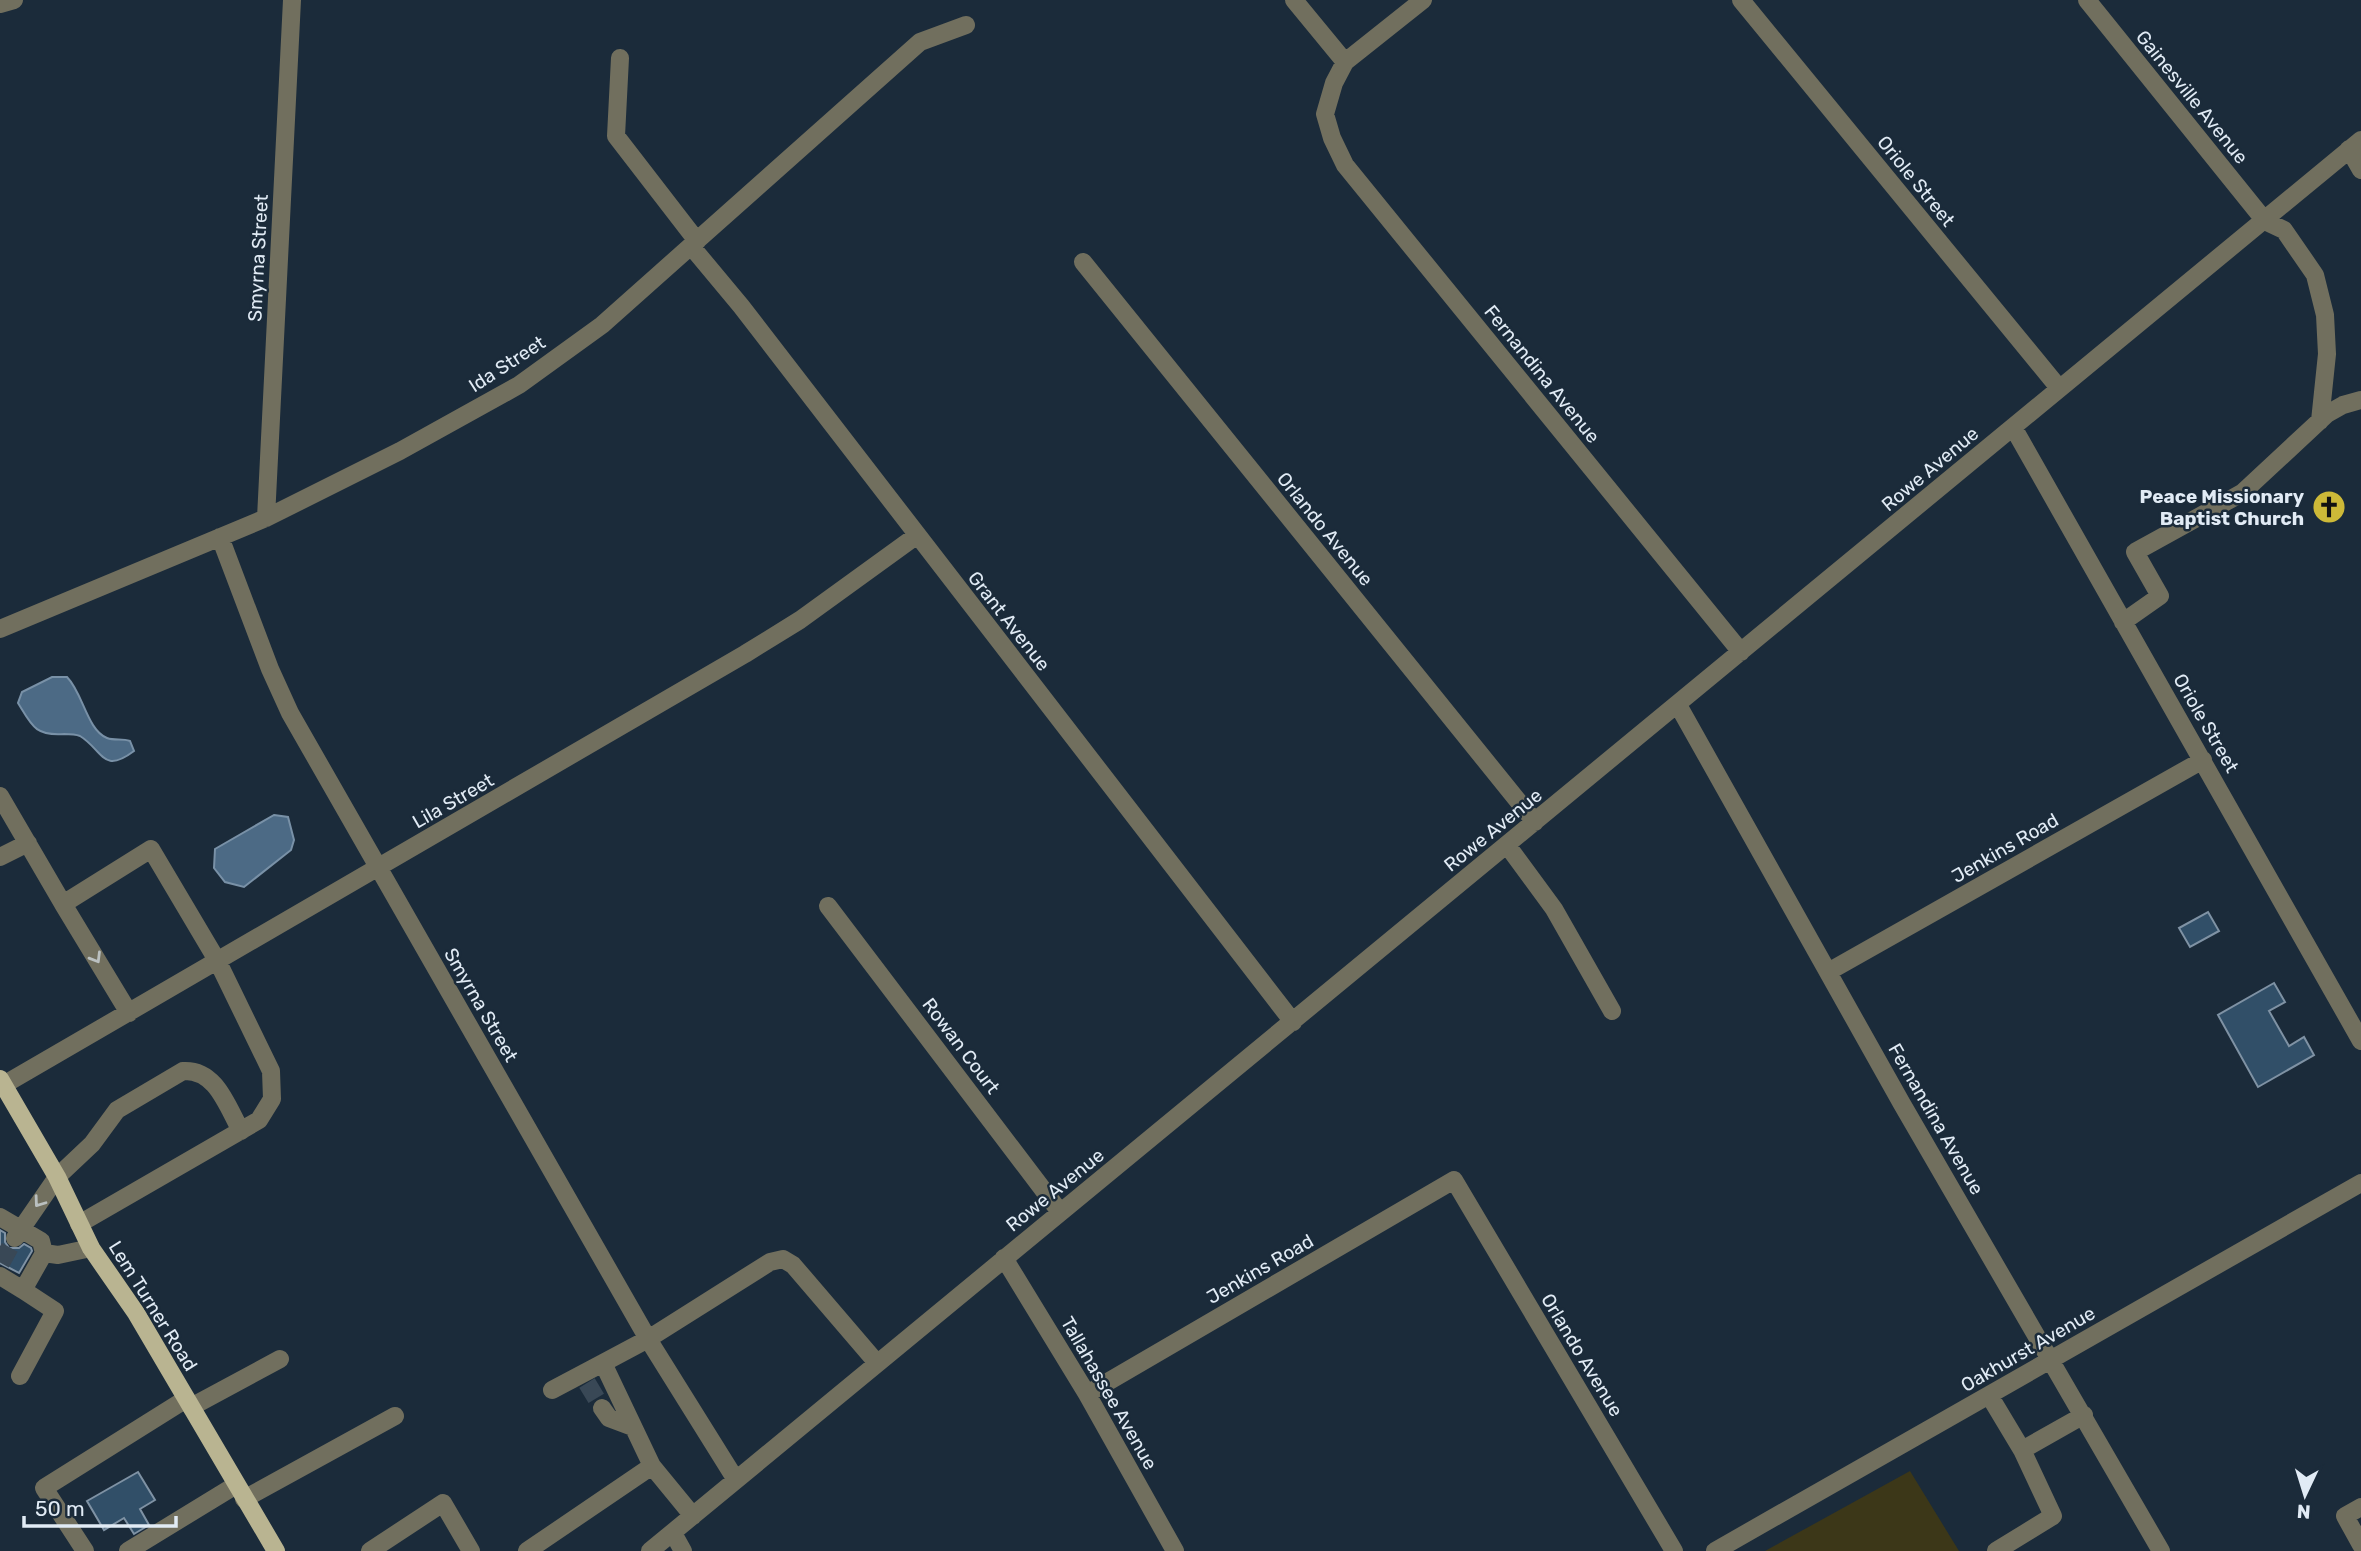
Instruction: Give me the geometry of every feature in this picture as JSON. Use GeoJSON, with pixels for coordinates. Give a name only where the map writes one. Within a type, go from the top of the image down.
{"type":"FeatureCollection","features":[{"type":"Feature","properties":{"kind":"main road","name":"Lem Turner Road"},"geometry":{"type":"LineString","coordinates":[[1,1084],[57,1177],[92,1248],[136,1313],[189,1403],[269,1549]]}},
{"type":"Feature","properties":{"kind":"street"},"geometry":{"type":"LineString","coordinates":[[0,4],[14,0]]}},
{"type":"Feature","properties":{"kind":"street","name":"Smyrna Street"},"geometry":{"type":"LineString","coordinates":[[266,518],[292,0]]}},
{"type":"Feature","properties":{"kind":"street"},"geometry":{"type":"LineString","coordinates":[[1294,0],[1345,62],[1423,0]]}},
{"type":"Feature","properties":{"kind":"street","name":"Oriole Street"},"geometry":{"type":"LineString","coordinates":[[1741,0],[2059,387]]}},
{"type":"Feature","properties":{"kind":"street","name":"Gainesville Avenue"},"geometry":{"type":"LineString","coordinates":[[2087,0],[2265,221],[2284,230],[2315,275],[2325,315],[2327,354],[2320,421]]}},
{"type":"Feature","properties":{"kind":"street","name":"Ida Street"},"geometry":{"type":"LineString","coordinates":[[0,629],[266,518],[400,451],[519,385],[602,325],[920,42],[966,25]]}},
{"type":"Feature","properties":{"kind":"street","name":"Grant Avenue"},"geometry":{"type":"LineString","coordinates":[[620,58],[616,136],[694,244],[916,536],[1293,1021]]}},
{"type":"Feature","properties":{"kind":"street","name":"Fernandina Avenue"},"geometry":{"type":"LineString","coordinates":[[1345,62],[1334,83],[1325,114],[1332,138],[1345,165],[1741,652]]}},
{"type":"Feature","properties":{"kind":"street"},"geometry":{"type":"LineString","coordinates":[[2355,145],[2361,170]]}},
{"type":"Feature","properties":{"kind":"street","name":"Rowe Avenue"},"geometry":{"type":"LineString","coordinates":[[650,1551],[2355,145]]}},
{"type":"Feature","properties":{"kind":"street","name":"Orlando Avenue"},"geometry":{"type":"LineString","coordinates":[[1083,262],[1535,822]]}},
{"type":"Feature","properties":{"kind":"street"},"geometry":{"type":"LineString","coordinates":[[2123,622],[2160,596],[2135,551],[2242,492],[2320,421],[2343,405],[2361,400]]}},
{"type":"Feature","properties":{"kind":"street","name":"Oriole Street"},"geometry":{"type":"LineString","coordinates":[[2013,427],[2361,1041]]}},
{"type":"Feature","properties":{"kind":"street","name":"Lila Street"},"geometry":{"type":"LineString","coordinates":[[1,1084],[130,1013],[745,654],[800,620],[916,536]]}},
{"type":"Feature","properties":{"kind":"street","name":"Smyrna Street"},"geometry":{"type":"LineString","coordinates":[[220,537],[270,669],[290,713],[648,1339],[736,1480]]}},
{"type":"Feature","properties":{"kind":"street","name":"Fernandina Avenue"},"geometry":{"type":"LineString","coordinates":[[1678,705],[1902,1104],[2161,1551]]}},
{"type":"Feature","properties":{"kind":"street","name":"Jenkins Road"},"geometry":{"type":"LineString","coordinates":[[1828,972],[2203,760]]}},
{"type":"Feature","properties":{"kind":"street"},"geometry":{"type":"LineString","coordinates":[[0,796],[130,1013]]}},
{"type":"Feature","properties":{"kind":"street"},"geometry":{"type":"LineString","coordinates":[[0,857],[28,842]]}},
{"type":"Feature","properties":{"kind":"street"},"geometry":{"type":"LineString","coordinates":[[1507,845],[1553,909],[1612,1011]]}},
{"type":"Feature","properties":{"kind":"street"},"geometry":{"type":"LineString","coordinates":[[63,904],[151,849],[218,962],[271,1071],[273,1082],[272,1099],[268,1110],[259,1121],[79,1224]]}},
{"type":"Feature","properties":{"kind":"street","name":"Rowan Court"},"geometry":{"type":"LineString","coordinates":[[828,906],[1060,1212]]}},
{"type":"Feature","properties":{"kind":"street"},"geometry":{"type":"LineString","coordinates":[[18,1233],[57,1177],[92,1144],[117,1110],[183,1071],[201,1072],[208,1077],[241,1131]]}},
{"type":"Feature","properties":{"kind":"street","name":"Orlando Avenue"},"geometry":{"type":"LineString","coordinates":[[1454,1180],[1674,1551]]}},
{"type":"Feature","properties":{"kind":"street","name":"Jenkins Road"},"geometry":{"type":"LineString","coordinates":[[1087,1394],[1454,1180]]}},
{"type":"Feature","properties":{"kind":"street","name":"Oakhurst Avenue"},"geometry":{"type":"LineString","coordinates":[[1715,1551],[2361,1183]]}},
{"type":"Feature","properties":{"kind":"street"},"geometry":{"type":"LineString","coordinates":[[0,1217],[18,1233],[41,1241],[44,1253],[23,1290]]}},
{"type":"Feature","properties":{"kind":"street"},"geometry":{"type":"LineString","coordinates":[[44,1253],[58,1255],[92,1248]]}},
{"type":"Feature","properties":{"kind":"street","name":"Tallahassee Avenue"},"geometry":{"type":"LineString","coordinates":[[1004,1258],[1087,1394],[1175,1551]]}},
{"type":"Feature","properties":{"kind":"street"},"geometry":{"type":"LineString","coordinates":[[552,1391],[584,1379],[603,1363],[648,1339],[770,1262],[783,1259],[793,1265],[877,1363]]}},
{"type":"Feature","properties":{"kind":"street"},"geometry":{"type":"LineString","coordinates":[[0,1268],[23,1290],[55,1311],[20,1376]]}},
{"type":"Feature","properties":{"kind":"street"},"geometry":{"type":"LineString","coordinates":[[85,1551],[44,1488],[189,1403],[280,1359]]}},
{"type":"Feature","properties":{"kind":"street"},"geometry":{"type":"LineString","coordinates":[[603,1363],[652,1466],[693,1516]]}},
{"type":"Feature","properties":{"kind":"street"},"geometry":{"type":"LineString","coordinates":[[1989,1395],[2022,1450],[2053,1516],[1996,1551]]}},
{"type":"Feature","properties":{"kind":"street"},"geometry":{"type":"LineString","coordinates":[[602,1408],[609,1418],[633,1427]]}},
{"type":"Feature","properties":{"kind":"street"},"geometry":{"type":"LineString","coordinates":[[2022,1450],[2084,1415]]}},
{"type":"Feature","properties":{"kind":"street"},"geometry":{"type":"LineString","coordinates":[[128,1551],[240,1492],[395,1416]]}},
{"type":"Feature","properties":{"kind":"street"},"geometry":{"type":"LineString","coordinates":[[527,1551],[652,1466]]}},
{"type":"Feature","properties":{"kind":"street"},"geometry":{"type":"LineString","coordinates":[[370,1551],[443,1503],[471,1551]]}},
{"type":"Feature","properties":{"kind":"street"},"geometry":{"type":"LineString","coordinates":[[2361,1507],[2345,1516],[2361,1545]]}},
{"type":"Feature","properties":{"kind":"street"},"geometry":{"type":"LineString","coordinates":[[673,1532],[684,1551]]}},
{"type":"Feature","properties":{"kind":"shaded area"},"geometry":{"type":"Polygon","coordinates":[[[1910,1471],[1959,1551],[1765,1551],[1910,1471]]]}},
{"type":"Feature","properties":{"kind":"water"},"geometry":{"type":"Polygon","coordinates":[[[52,677],[67,677],[100,734],[110,739],[130,741],[134,751],[115,761],[109,760],[80,736],[47,733],[35,728],[18,703],[22,692],[52,677]]]}},
{"type":"Feature","properties":{"kind":"water"},"geometry":{"type":"Polygon","coordinates":[[[274,815],[288,817],[294,840],[291,850],[244,887],[225,882],[214,868],[215,849],[274,815]]]}},
{"type":"Feature","properties":{"kind":"building"},"geometry":{"type":"Polygon","coordinates":[[[2208,912],[2219,931],[2190,947],[2179,928],[2208,912]]]}},
{"type":"Feature","properties":{"kind":"building"},"geometry":{"type":"Polygon","coordinates":[[[2274,983],[2285,1002],[2269,1011],[2289,1046],[2304,1037],[2314,1055],[2258,1087],[2218,1015],[2274,983]]]}},
{"type":"Feature","properties":{"kind":"building"},"geometry":{"type":"Polygon","coordinates":[[[0,1230],[5,1233],[5,1242],[9,1248],[19,1248],[24,1244],[31,1248],[32,1251],[19,1273],[0,1263],[0,1230]]]}},
{"type":"Feature","properties":{"kind":"building"},"geometry":{"type":"Polygon","coordinates":[[[138,1472],[155,1500],[140,1509],[149,1525],[134,1534],[124,1518],[104,1530],[87,1501],[138,1472]]]}},
{"type":"Feature","properties":{"kind":"tunnel"},"geometry":{"type":"LineString","coordinates":[[1,1263],[15,1238]]}},
{"type":"Feature","properties":{"kind":"tunnel"},"geometry":{"type":"LineString","coordinates":[[587,1383],[602,1408]]}},
{"type":"Feature","properties":{"kind":"place","name":"Peace Missionary Baptist Church"},"geometry":{"type":"Point","coordinates":[2329,507]}}]}
